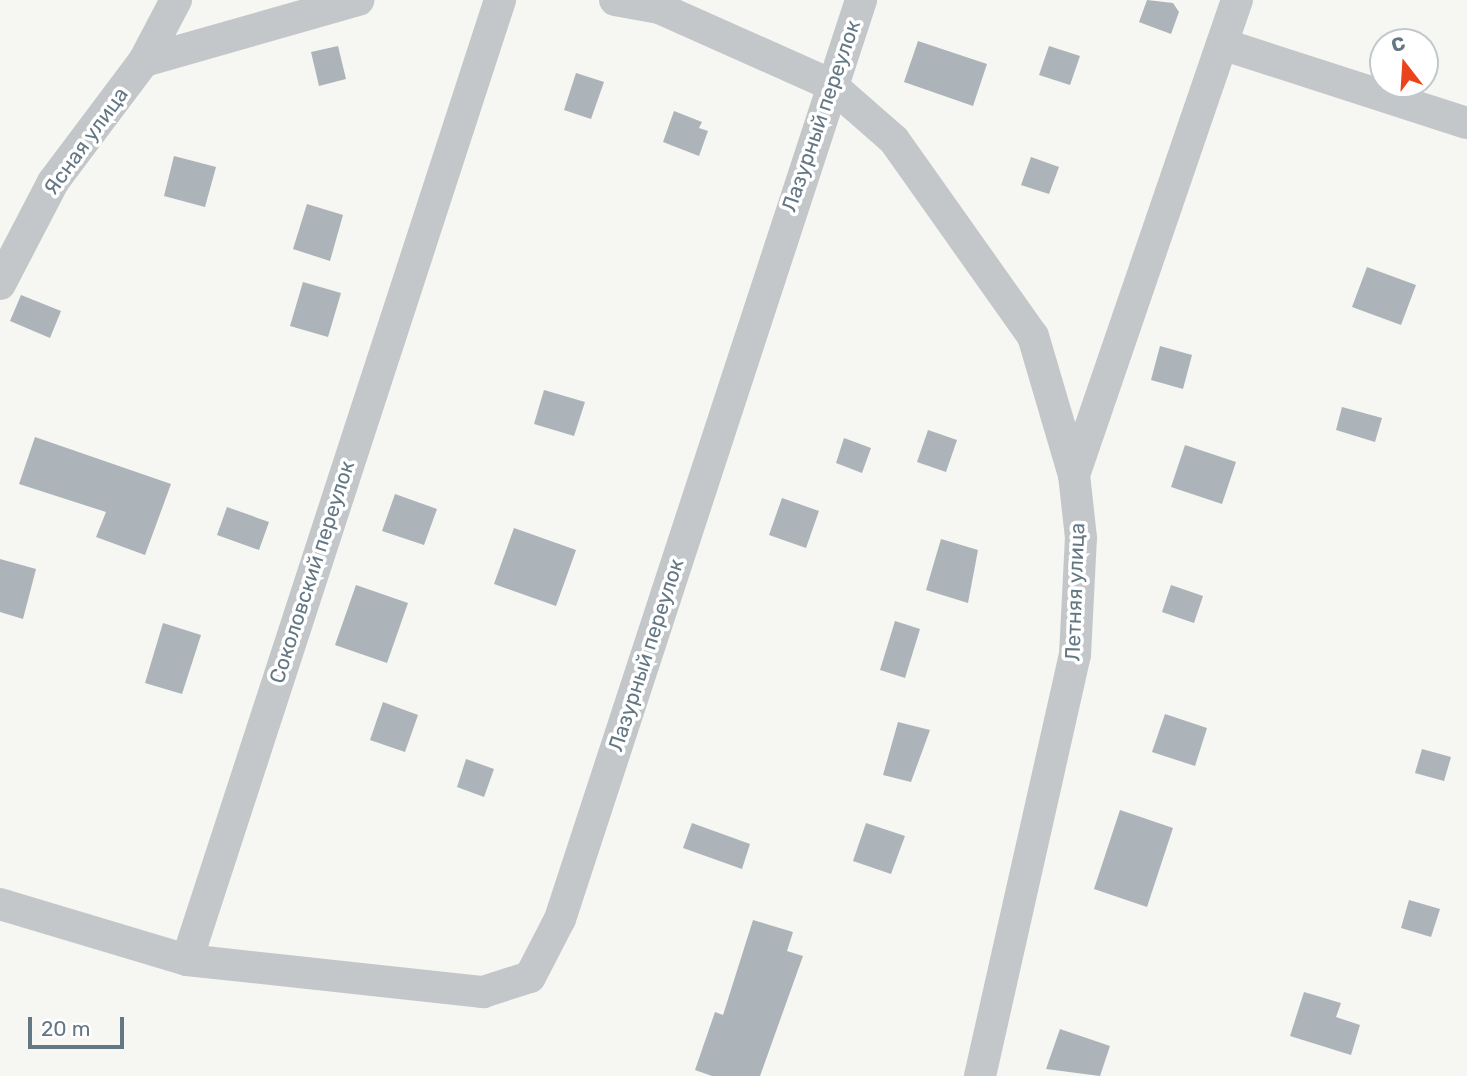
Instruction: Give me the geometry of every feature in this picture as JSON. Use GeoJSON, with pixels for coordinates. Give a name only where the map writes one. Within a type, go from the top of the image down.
{"type":"FeatureCollection","features":[{"type":"Feature","properties":{"kind":"street","name":"Ясная улица"},"geometry":{"type":"LineString","coordinates":[[0,284],[53,182],[144,61],[176,0]]}},
{"type":"Feature","properties":{"kind":"street"},"geometry":{"type":"LineString","coordinates":[[144,61],[358,0]]}},
{"type":"Feature","properties":{"kind":"street","name":"Соколовский переулок"},"geometry":{"type":"LineString","coordinates":[[187,960],[500,0]]}},
{"type":"Feature","properties":{"kind":"street"},"geometry":{"type":"LineString","coordinates":[[615,0],[659,8],[830,83],[894,140],[1033,335],[1074,475]]}},
{"type":"Feature","properties":{"kind":"street","name":"Лазурный переулок"},"geometry":{"type":"LineString","coordinates":[[187,960],[483,992],[530,977],[560,919],[830,83],[861,0]]}},
{"type":"Feature","properties":{"kind":"street","name":"Летняя улица"},"geometry":{"type":"LineString","coordinates":[[980,1076],[1075,656],[1081,538],[1074,475],[1237,0]]}},
{"type":"Feature","properties":{"kind":"street"},"geometry":{"type":"LineString","coordinates":[[1222,44],[1467,122]]}},
{"type":"Feature","properties":{"kind":"street"},"geometry":{"type":"LineString","coordinates":[[0,904],[187,960]]}},
{"type":"Feature","properties":{"kind":"building"},"geometry":{"type":"Polygon","coordinates":[[[1147,0],[1173,3],[1179,12],[1171,34],[1139,22],[1147,0]]]}},
{"type":"Feature","properties":{"kind":"building"},"geometry":{"type":"Polygon","coordinates":[[[918,41],[987,64],[973,106],[904,82],[918,41]]]}},
{"type":"Feature","properties":{"kind":"building"},"geometry":{"type":"Polygon","coordinates":[[[338,46],[346,79],[319,86],[311,52],[338,46]]]}},
{"type":"Feature","properties":{"kind":"building"},"geometry":{"type":"Polygon","coordinates":[[[1049,46],[1080,56],[1070,85],[1039,75],[1049,46]]]}},
{"type":"Feature","properties":{"kind":"building"},"geometry":{"type":"Polygon","coordinates":[[[576,73],[604,82],[591,119],[564,110],[576,73]]]}},
{"type":"Feature","properties":{"kind":"building"},"geometry":{"type":"Polygon","coordinates":[[[674,111],[702,122],[699,128],[708,131],[699,156],[663,142],[674,111]]]}},
{"type":"Feature","properties":{"kind":"building"},"geometry":{"type":"Polygon","coordinates":[[[174,156],[216,167],[205,207],[164,196],[174,156]]]}},
{"type":"Feature","properties":{"kind":"building"},"geometry":{"type":"Polygon","coordinates":[[[1031,157],[1059,167],[1049,194],[1021,185],[1031,157]]]}},
{"type":"Feature","properties":{"kind":"building"},"geometry":{"type":"Polygon","coordinates":[[[307,204],[343,215],[330,261],[293,249],[307,204]]]}},
{"type":"Feature","properties":{"kind":"building"},"geometry":{"type":"Polygon","coordinates":[[[1367,267],[1416,285],[1401,325],[1352,307],[1367,267]]]}},
{"type":"Feature","properties":{"kind":"building"},"geometry":{"type":"Polygon","coordinates":[[[303,282],[341,293],[328,337],[290,326],[303,282]]]}},
{"type":"Feature","properties":{"kind":"building"},"geometry":{"type":"Polygon","coordinates":[[[21,295],[61,311],[50,338],[10,321],[21,295]]]}},
{"type":"Feature","properties":{"kind":"building"},"geometry":{"type":"Polygon","coordinates":[[[1160,346],[1192,355],[1183,389],[1151,380],[1160,346]]]}},
{"type":"Feature","properties":{"kind":"building"},"geometry":{"type":"Polygon","coordinates":[[[544,390],[585,402],[574,436],[534,424],[544,390]]]}},
{"type":"Feature","properties":{"kind":"building"},"geometry":{"type":"Polygon","coordinates":[[[1342,407],[1382,418],[1375,442],[1336,430],[1342,407]]]}},
{"type":"Feature","properties":{"kind":"building"},"geometry":{"type":"Polygon","coordinates":[[[928,430],[957,440],[946,472],[917,462],[928,430]]]}},
{"type":"Feature","properties":{"kind":"building"},"geometry":{"type":"Polygon","coordinates":[[[35,437],[171,484],[145,555],[96,537],[106,512],[19,484],[35,437]]]}},
{"type":"Feature","properties":{"kind":"building"},"geometry":{"type":"Polygon","coordinates":[[[844,438],[871,448],[862,473],[836,463],[844,438]]]}},
{"type":"Feature","properties":{"kind":"building"},"geometry":{"type":"Polygon","coordinates":[[[1185,445],[1236,462],[1222,504],[1171,487],[1185,445]]]}},
{"type":"Feature","properties":{"kind":"building"},"geometry":{"type":"Polygon","coordinates":[[[395,494],[437,509],[424,545],[382,531],[395,494]]]}},
{"type":"Feature","properties":{"kind":"building"},"geometry":{"type":"Polygon","coordinates":[[[782,498],[819,511],[806,548],[769,535],[782,498]]]}},
{"type":"Feature","properties":{"kind":"building"},"geometry":{"type":"Polygon","coordinates":[[[227,507],[269,522],[259,550],[217,535],[227,507]]]}},
{"type":"Feature","properties":{"kind":"building"},"geometry":{"type":"Polygon","coordinates":[[[514,528],[576,550],[556,606],[494,584],[514,528]]]}},
{"type":"Feature","properties":{"kind":"building"},"geometry":{"type":"Polygon","coordinates":[[[941,539],[978,550],[968,603],[926,590],[941,539]]]}},
{"type":"Feature","properties":{"kind":"building"},"geometry":{"type":"Polygon","coordinates":[[[0,559],[36,569],[23,619],[0,612],[0,559]]]}},
{"type":"Feature","properties":{"kind":"building"},"geometry":{"type":"Polygon","coordinates":[[[356,585],[408,603],[387,663],[335,645],[356,585]]]}},
{"type":"Feature","properties":{"kind":"building"},"geometry":{"type":"Polygon","coordinates":[[[1171,585],[1203,596],[1194,623],[1162,612],[1171,585]]]}},
{"type":"Feature","properties":{"kind":"building"},"geometry":{"type":"Polygon","coordinates":[[[895,621],[920,629],[905,678],[880,670],[895,621]]]}},
{"type":"Feature","properties":{"kind":"building"},"geometry":{"type":"Polygon","coordinates":[[[163,623],[201,635],[182,694],[145,683],[163,623]]]}},
{"type":"Feature","properties":{"kind":"building"},"geometry":{"type":"Polygon","coordinates":[[[383,702],[418,715],[405,752],[370,740],[383,702]]]}},
{"type":"Feature","properties":{"kind":"building"},"geometry":{"type":"Polygon","coordinates":[[[1165,714],[1207,728],[1195,766],[1152,752],[1165,714]]]}},
{"type":"Feature","properties":{"kind":"building"},"geometry":{"type":"Polygon","coordinates":[[[898,722],[930,730],[911,782],[883,775],[898,722]]]}},
{"type":"Feature","properties":{"kind":"building"},"geometry":{"type":"Polygon","coordinates":[[[1422,749],[1451,757],[1444,781],[1415,773],[1422,749]]]}},
{"type":"Feature","properties":{"kind":"building"},"geometry":{"type":"Polygon","coordinates":[[[466,759],[494,769],[484,797],[457,787],[466,759]]]}},
{"type":"Feature","properties":{"kind":"building"},"geometry":{"type":"Polygon","coordinates":[[[1120,810],[1173,828],[1147,907],[1094,889],[1120,810]]]}},
{"type":"Feature","properties":{"kind":"building"},"geometry":{"type":"Polygon","coordinates":[[[692,823],[750,844],[742,869],[683,848],[692,823]]]}},
{"type":"Feature","properties":{"kind":"building"},"geometry":{"type":"Polygon","coordinates":[[[866,823],[905,836],[891,874],[853,861],[866,823]]]}},
{"type":"Feature","properties":{"kind":"building"},"geometry":{"type":"Polygon","coordinates":[[[1409,900],[1440,909],[1431,937],[1401,928],[1409,900]]]}},
{"type":"Feature","properties":{"kind":"building"},"geometry":{"type":"Polygon","coordinates":[[[753,920],[793,932],[787,951],[803,956],[760,1076],[712,1076],[695,1070],[715,1012],[723,1015],[753,920]]]}},
{"type":"Feature","properties":{"kind":"building"},"geometry":{"type":"Polygon","coordinates":[[[1304,992],[1341,1003],[1336,1017],[1360,1025],[1351,1055],[1290,1036],[1304,992]]]}},
{"type":"Feature","properties":{"kind":"building"},"geometry":{"type":"Polygon","coordinates":[[[1060,1029],[1110,1046],[1100,1076],[1046,1069],[1060,1029]]]}}]}
